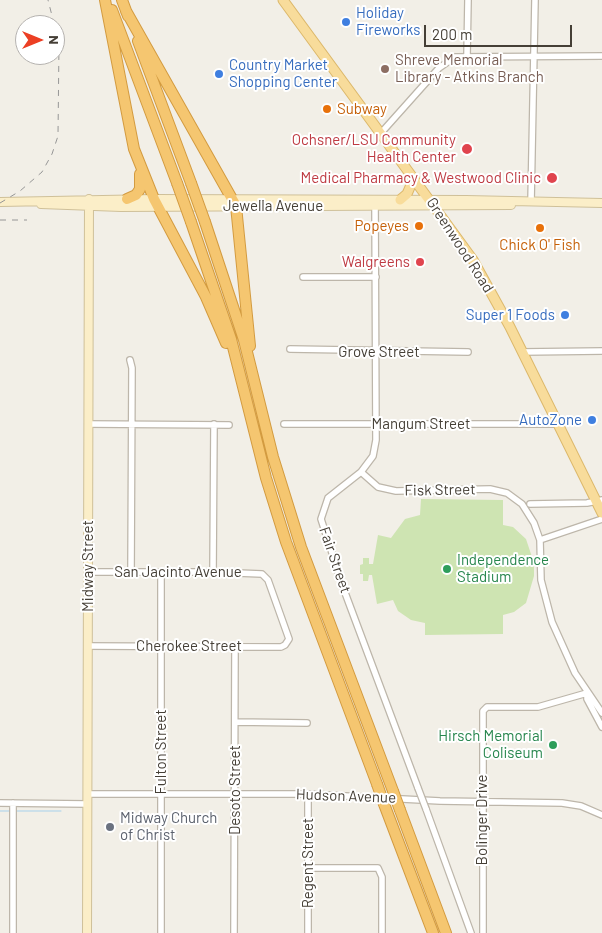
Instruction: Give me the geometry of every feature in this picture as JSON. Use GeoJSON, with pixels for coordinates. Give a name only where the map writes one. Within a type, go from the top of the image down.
{"type":"FeatureCollection","features":[{"type":"Feature","properties":{"kind":"highway"},"geometry":{"type":"LineString","coordinates":[[107,0],[141,187],[136,195],[127,199]]}},
{"type":"Feature","properties":{"kind":"highway"},"geometry":{"type":"LineString","coordinates":[[107,0],[177,182],[219,301],[239,370],[266,478],[286,542],[433,933]]}},
{"type":"Feature","properties":{"kind":"highway"},"geometry":{"type":"LineString","coordinates":[[122,0],[232,298],[273,457],[298,538],[446,933]]}},
{"type":"Feature","properties":{"kind":"highway"},"geometry":{"type":"LineString","coordinates":[[126,11],[234,203],[250,339],[250,362]]}},
{"type":"Feature","properties":{"kind":"highway"},"geometry":{"type":"LineString","coordinates":[[134,148],[156,203],[206,297],[239,370]]}},
{"type":"Feature","properties":{"kind":"main road","name":"Greenwood Road"},"geometry":{"type":"LineString","coordinates":[[283,0],[434,204],[473,260],[599,501],[602,513]]}},
{"type":"Feature","properties":{"kind":"main road"},"geometry":{"type":"LineString","coordinates":[[400,200],[407,194],[414,178]]}},
{"type":"Feature","properties":{"kind":"main road","name":"Jewella Avenue"},"geometry":{"type":"LineString","coordinates":[[89,203],[127,199],[156,203]]}},
{"type":"Feature","properties":{"kind":"main road","name":"Jewella Avenue"},"geometry":{"type":"LineString","coordinates":[[375,203],[400,200],[434,204]]}},
{"type":"Feature","properties":{"kind":"main road","name":"Jewella Avenue"},"geometry":{"type":"LineString","coordinates":[[0,202],[602,203]]}},
{"type":"Feature","properties":{"kind":"main road","name":"Midway Street"},"geometry":{"type":"LineString","coordinates":[[87,933],[89,203]]}},
{"type":"Feature","properties":{"kind":"street"},"geometry":{"type":"LineString","coordinates":[[467,56],[468,0]]}},
{"type":"Feature","properties":{"kind":"street"},"geometry":{"type":"LineString","coordinates":[[531,202],[535,0]]}},
{"type":"Feature","properties":{"kind":"street"},"geometry":{"type":"LineString","coordinates":[[382,133],[444,63],[455,57],[602,56]]}},
{"type":"Feature","properties":{"kind":"street","name":"Fair Street"},"geometry":{"type":"LineString","coordinates":[[375,203],[376,424],[372,456],[361,472],[328,498],[321,514],[323,530],[471,933]]}},
{"type":"Feature","properties":{"kind":"street"},"geometry":{"type":"LineString","coordinates":[[303,277],[376,278]]}},
{"type":"Feature","properties":{"kind":"street","name":"Grove Street"},"geometry":{"type":"LineString","coordinates":[[290,349],[376,352],[468,352]]}},
{"type":"Feature","properties":{"kind":"street"},"geometry":{"type":"LineString","coordinates":[[522,352],[602,351]]}},
{"type":"Feature","properties":{"kind":"street"},"geometry":{"type":"LineString","coordinates":[[130,360],[132,368],[131,572]]}},
{"type":"Feature","properties":{"kind":"street"},"geometry":{"type":"LineString","coordinates":[[88,424],[229,424]]}},
{"type":"Feature","properties":{"kind":"street"},"geometry":{"type":"LineString","coordinates":[[213,572],[214,424]]}},
{"type":"Feature","properties":{"kind":"street","name":"Mangum Street"},"geometry":{"type":"LineString","coordinates":[[284,424],[558,424]]}},
{"type":"Feature","properties":{"kind":"street","name":"Fisk Street"},"geometry":{"type":"LineString","coordinates":[[361,472],[378,487],[396,491],[490,489],[507,493],[522,504],[534,523],[540,540]]}},
{"type":"Feature","properties":{"kind":"street"},"geometry":{"type":"LineString","coordinates":[[530,504],[599,501]]}},
{"type":"Feature","properties":{"kind":"street"},"geometry":{"type":"LineString","coordinates":[[602,519],[540,540],[541,580],[544,600],[566,655],[587,693],[594,699],[602,713]]}},
{"type":"Feature","properties":{"kind":"street","name":"San Jacinto Avenue"},"geometry":{"type":"LineString","coordinates":[[88,572],[258,573],[266,577],[288,635],[288,642]]}},
{"type":"Feature","properties":{"kind":"street","name":"Fulton Street"},"geometry":{"type":"LineString","coordinates":[[161,572],[161,933]]}},
{"type":"Feature","properties":{"kind":"street","name":"Cherokee Street"},"geometry":{"type":"LineString","coordinates":[[88,646],[281,647],[288,642]]}},
{"type":"Feature","properties":{"kind":"street","name":"Desoto Street"},"geometry":{"type":"LineString","coordinates":[[234,933],[235,646]]}},
{"type":"Feature","properties":{"kind":"street"},"geometry":{"type":"LineString","coordinates":[[587,693],[587,700],[602,727]]}},
{"type":"Feature","properties":{"kind":"street","name":"Bolinger Drive"},"geometry":{"type":"LineString","coordinates":[[483,933],[483,711],[485,708],[538,707],[587,693]]}},
{"type":"Feature","properties":{"kind":"street"},"geometry":{"type":"LineString","coordinates":[[235,722],[307,723]]}},
{"type":"Feature","properties":{"kind":"street","name":"Hudson Avenue"},"geometry":{"type":"LineString","coordinates":[[88,794],[308,794],[562,803],[588,808],[602,815]]}},
{"type":"Feature","properties":{"kind":"street","name":"Regent Street"},"geometry":{"type":"LineString","coordinates":[[308,794],[308,933]]}},
{"type":"Feature","properties":{"kind":"street"},"geometry":{"type":"LineString","coordinates":[[0,803],[87,804]]}},
{"type":"Feature","properties":{"kind":"street"},"geometry":{"type":"LineString","coordinates":[[13,803],[13,933]]}},
{"type":"Feature","properties":{"kind":"street"},"geometry":{"type":"LineString","coordinates":[[308,868],[378,868],[382,877],[382,933]]}},
{"type":"Feature","properties":{"kind":"green space","name":"Independence Stadium"},"geometry":{"type":"Polygon","coordinates":[[[421,499],[503,500],[503,525],[513,527],[526,539],[534,563],[534,576],[526,603],[514,612],[503,615],[503,634],[425,635],[425,623],[411,620],[398,611],[393,600],[377,604],[372,575],[369,575],[368,581],[363,581],[363,574],[360,574],[360,565],[363,564],[363,558],[369,558],[369,564],[373,564],[378,535],[391,538],[405,519],[420,515],[421,499]]]}},
{"type":"Feature","properties":{"kind":"waterway"},"geometry":{"type":"LineString","coordinates":[[0,811],[9,811]]}},
{"type":"Feature","properties":{"kind":"waterway"},"geometry":{"type":"LineString","coordinates":[[17,811],[61,811]]}},
{"type":"Feature","properties":{"kind":"railway"},"geometry":{"type":"LineString","coordinates":[[0,203],[20,191],[42,172],[52,154],[58,136],[59,43],[48,0]]}},
{"type":"Feature","properties":{"kind":"railway"},"geometry":{"type":"LineString","coordinates":[[0,220],[27,220]]}},
{"type":"Feature","properties":{"kind":"place","name":"Holiday Fireworks"},"geometry":{"type":"Point","coordinates":[346,22]}},
{"type":"Feature","properties":{"kind":"place","name":"Shreve Memorial Library - Atkins Branch"},"geometry":{"type":"Point","coordinates":[385,69]}},
{"type":"Feature","properties":{"kind":"place","name":"Country Market Shopping Center"},"geometry":{"type":"Point","coordinates":[219,74]}},
{"type":"Feature","properties":{"kind":"place","name":"Subway"},"geometry":{"type":"Point","coordinates":[327,109]}},
{"type":"Feature","properties":{"kind":"place","name":"Ochsner/LSU Community Health Center"},"geometry":{"type":"Point","coordinates":[467,149]}},
{"type":"Feature","properties":{"kind":"place","name":"Medical Pharmacy & Westwood Clinic"},"geometry":{"type":"Point","coordinates":[552,178]}},
{"type":"Feature","properties":{"kind":"place","name":"Popeyes"},"geometry":{"type":"Point","coordinates":[419,226]}},
{"type":"Feature","properties":{"kind":"place","name":"Chick O' Fish"},"geometry":{"type":"Point","coordinates":[540,228]}},
{"type":"Feature","properties":{"kind":"place","name":"Walgreens"},"geometry":{"type":"Point","coordinates":[420,262]}},
{"type":"Feature","properties":{"kind":"place","name":"Super 1 Foods"},"geometry":{"type":"Point","coordinates":[565,315]}},
{"type":"Feature","properties":{"kind":"place","name":"AutoZone"},"geometry":{"type":"Point","coordinates":[592,420]}},
{"type":"Feature","properties":{"kind":"place","name":"Independence Stadium"},"geometry":{"type":"Point","coordinates":[447,569]}},
{"type":"Feature","properties":{"kind":"place","name":"Hirsch Memorial Coliseum"},"geometry":{"type":"Point","coordinates":[553,745]}},
{"type":"Feature","properties":{"kind":"place","name":"Midway Church of Christ"},"geometry":{"type":"Point","coordinates":[110,827]}}]}
